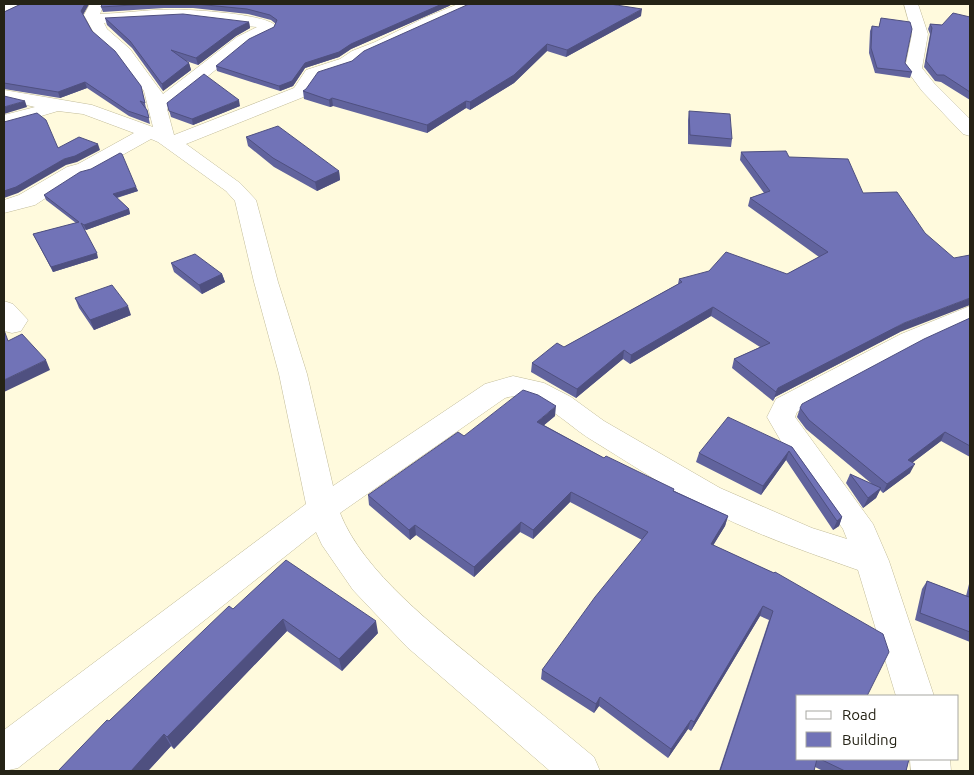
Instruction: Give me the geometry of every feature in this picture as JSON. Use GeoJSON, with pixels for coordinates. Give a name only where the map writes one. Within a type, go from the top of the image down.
{"type":"FeatureCollection","features":[{"type":"Feature","properties":{"kind":"street"},"geometry":{"type":"LineString","coordinates":[[4,11],[17,4]]}},
{"type":"Feature","properties":{"kind":"street"},"geometry":{"type":"LineString","coordinates":[[4,207],[27,200],[74,171],[85,168],[102,157],[300,92],[312,74],[346,63],[358,54],[470,4]]}},
{"type":"Feature","properties":{"kind":"street"},"geometry":{"type":"LineString","coordinates":[[911,4],[920,34],[913,68],[928,87],[970,130]]}},
{"type":"Feature","properties":{"kind":"street"},"geometry":{"type":"LineString","coordinates":[[158,107],[243,40],[268,28],[268,26],[258,22],[184,14],[96,11],[101,32],[124,52],[153,91],[163,137]]}},
{"type":"Feature","properties":{"kind":"street"},"geometry":{"type":"LineString","coordinates":[[4,95],[58,106],[86,109],[163,137],[233,187],[245,200],[266,282],[293,374],[323,509],[333,536],[365,580],[420,636],[580,771]]}},
{"type":"Feature","properties":{"kind":"street"},"geometry":{"type":"LineString","coordinates":[[4,121],[58,106]]}},
{"type":"Feature","properties":{"kind":"street"},"geometry":{"type":"LineString","coordinates":[[914,695],[872,561],[857,524],[792,436],[781,417],[786,406],[910,340],[970,314]]}},
{"type":"Feature","properties":{"kind":"street"},"geometry":{"type":"LineString","coordinates":[[4,754],[323,509],[495,391],[513,385],[534,390],[561,404],[594,428],[709,496],[801,537],[872,561]]}},
{"type":"Feature","properties":{"kind":"building"},"geometry":{"type":"Polygon","coordinates":[[[21,4],[85,4],[81,11],[92,31],[115,51],[141,86],[145,103],[140,101],[147,110],[149,118],[128,111],[85,82],[58,92],[4,83],[4,12],[21,4]]]}},
{"type":"Feature","properties":{"kind":"building"},"geometry":{"type":"Polygon","coordinates":[[[102,4],[148,4],[101,7],[102,4]]]}},
{"type":"Feature","properties":{"kind":"building"},"geometry":{"type":"Polygon","coordinates":[[[196,4],[442,4],[351,44],[339,52],[305,63],[292,81],[279,86],[216,66],[249,39],[274,27],[277,20],[270,15],[247,9],[196,4]]]}},
{"type":"Feature","properties":{"kind":"building"},"geometry":{"type":"Polygon","coordinates":[[[469,4],[610,4],[642,9],[567,50],[547,44],[514,75],[427,125],[332,98],[329,100],[303,91],[318,72],[352,61],[364,51],[469,4]]]}},
{"type":"Feature","properties":{"kind":"building"},"geometry":{"type":"Polygon","coordinates":[[[953,13],[970,17],[970,92],[944,75],[937,75],[926,61],[932,28],[930,24],[942,25],[953,13]]]}},
{"type":"Feature","properties":{"kind":"building"},"geometry":{"type":"Polygon","coordinates":[[[183,14],[249,22],[235,29],[196,58],[171,50],[189,63],[162,84],[130,41],[105,18],[183,14]]]}},
{"type":"Feature","properties":{"kind":"building"},"geometry":{"type":"Polygon","coordinates":[[[881,18],[910,22],[912,29],[905,63],[912,72],[877,68],[871,48],[872,26],[879,27],[881,18]]]}},
{"type":"Feature","properties":{"kind":"building"},"geometry":{"type":"Polygon","coordinates":[[[204,74],[239,100],[192,119],[169,111],[167,103],[204,74]]]}},
{"type":"Feature","properties":{"kind":"building"},"geometry":{"type":"Polygon","coordinates":[[[4,96],[25,101],[4,107],[4,96]]]}},
{"type":"Feature","properties":{"kind":"building"},"geometry":{"type":"Polygon","coordinates":[[[689,111],[730,114],[732,139],[690,135],[689,111]]]}},
{"type":"Feature","properties":{"kind":"building"},"geometry":{"type":"Polygon","coordinates":[[[37,113],[46,120],[58,148],[79,137],[98,144],[75,156],[64,159],[16,187],[4,191],[4,122],[37,113]]]}},
{"type":"Feature","properties":{"kind":"building"},"geometry":{"type":"Polygon","coordinates":[[[278,126],[339,171],[315,182],[273,158],[246,137],[278,126]]]}},
{"type":"Feature","properties":{"kind":"building"},"geometry":{"type":"Polygon","coordinates":[[[786,151],[789,157],[848,159],[863,193],[897,192],[925,233],[954,258],[970,255],[970,298],[904,323],[778,388],[776,392],[734,359],[770,343],[713,307],[631,355],[624,350],[577,389],[532,363],[557,343],[564,347],[682,282],[679,279],[709,271],[726,252],[787,274],[828,252],[750,198],[770,191],[741,152],[786,151]]]}},
{"type":"Feature","properties":{"kind":"building"},"geometry":{"type":"Polygon","coordinates":[[[120,153],[136,187],[113,194],[129,209],[84,225],[81,223],[97,253],[51,267],[33,234],[79,222],[44,195],[80,172],[91,169],[120,153]]]}},
{"type":"Feature","properties":{"kind":"building"},"geometry":{"type":"Polygon","coordinates":[[[195,254],[222,274],[199,285],[171,263],[195,254]]]}},
{"type":"Feature","properties":{"kind":"building"},"geometry":{"type":"Polygon","coordinates":[[[112,285],[128,306],[90,320],[75,298],[112,285]]]}},
{"type":"Feature","properties":{"kind":"building"},"geometry":{"type":"Polygon","coordinates":[[[970,318],[970,446],[945,432],[908,460],[915,464],[887,484],[809,420],[800,408],[802,404],[924,339],[970,318]]]}},
{"type":"Feature","properties":{"kind":"building"},"geometry":{"type":"Polygon","coordinates":[[[4,330],[8,341],[22,334],[46,360],[4,380],[4,330]]]}},
{"type":"Feature","properties":{"kind":"building"},"geometry":{"type":"Polygon","coordinates":[[[523,390],[538,395],[556,406],[537,422],[604,458],[606,456],[674,489],[673,491],[728,516],[711,544],[775,572],[883,634],[889,652],[868,695],[796,695],[796,760],[817,760],[814,771],[720,771],[773,611],[763,606],[694,722],[691,720],[671,749],[600,697],[596,704],[542,670],[595,597],[648,532],[571,492],[533,530],[521,522],[474,567],[415,525],[409,530],[368,495],[458,432],[464,436],[523,390]]]}},
{"type":"Feature","properties":{"kind":"building"},"geometry":{"type":"Polygon","coordinates":[[[728,417],[792,447],[842,517],[837,521],[789,451],[763,486],[699,453],[728,417]]]}},
{"type":"Feature","properties":{"kind":"building"},"geometry":{"type":"Polygon","coordinates":[[[850,474],[881,488],[868,498],[850,474]]]}},
{"type":"Feature","properties":{"kind":"building"},"geometry":{"type":"Polygon","coordinates":[[[286,560],[376,621],[339,659],[283,619],[167,737],[164,734],[131,771],[58,771],[107,720],[109,721],[229,606],[233,609],[286,560]]]}},
{"type":"Feature","properties":{"kind":"building"},"geometry":{"type":"Polygon","coordinates":[[[927,581],[969,597],[970,594],[970,632],[920,613],[927,581]]]}},
{"type":"Feature","properties":{"kind":"building"},"geometry":{"type":"Polygon","coordinates":[[[822,760],[909,760],[906,771],[845,771],[822,760]]]}}]}
